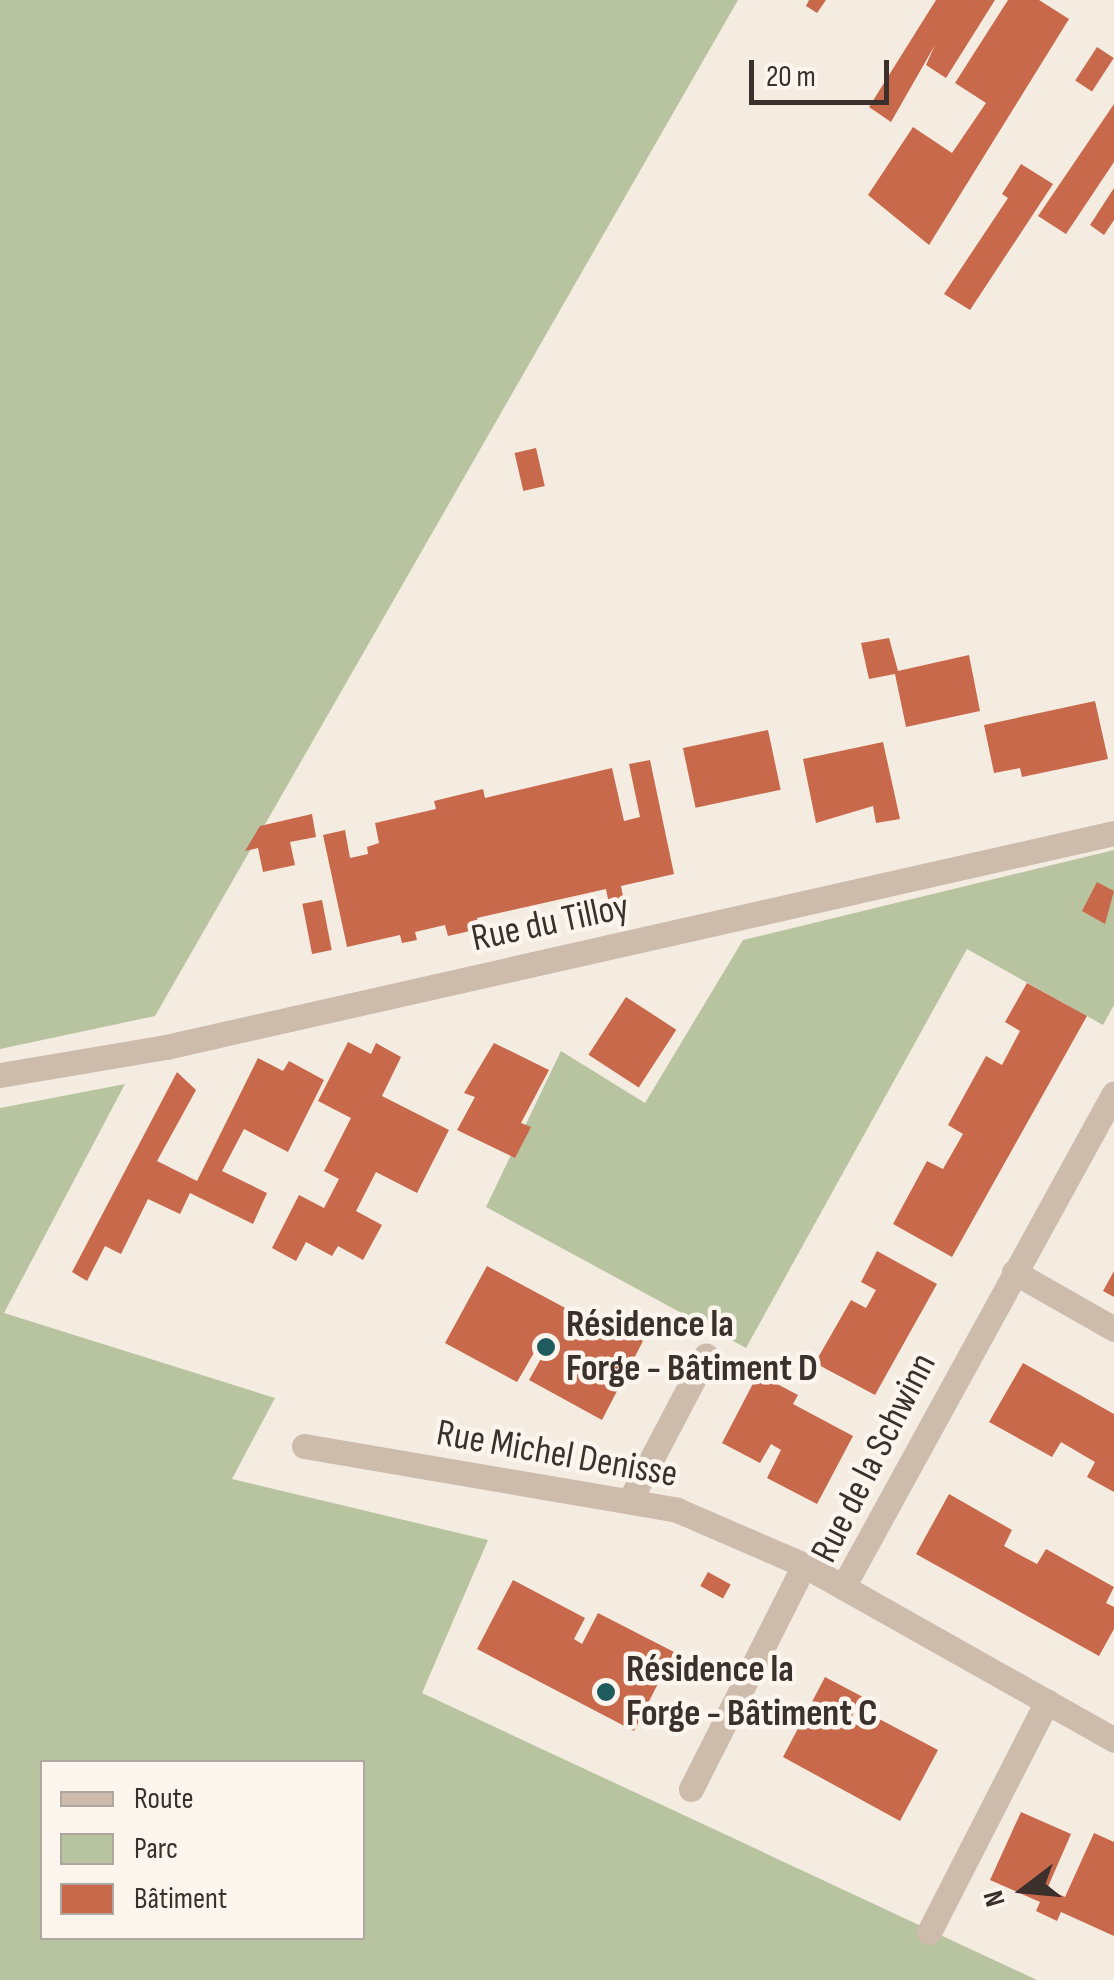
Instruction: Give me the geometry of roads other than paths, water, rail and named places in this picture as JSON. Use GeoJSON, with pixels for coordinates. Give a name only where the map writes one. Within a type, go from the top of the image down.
{"type":"FeatureCollection","features":[{"type":"Feature","properties":{"kind":"street","name":"Rue du Tilloy"},"geometry":{"type":"LineString","coordinates":[[0,1075],[166,1047],[1114,833]]}},
{"type":"Feature","properties":{"kind":"street","name":"Rue de la Schwinn"},"geometry":{"type":"LineString","coordinates":[[1114,1093],[843,1587],[1114,1740]]}},
{"type":"Feature","properties":{"kind":"street"},"geometry":{"type":"LineString","coordinates":[[1014,1272],[1114,1330]]}},
{"type":"Feature","properties":{"kind":"street"},"geometry":{"type":"LineString","coordinates":[[631,1498],[706,1355]]}},
{"type":"Feature","properties":{"kind":"street","name":"Rue Michel Denisse"},"geometry":{"type":"LineString","coordinates":[[304,1446],[631,1498],[748,1537],[843,1587]]}},
{"type":"Feature","properties":{"kind":"street"},"geometry":{"type":"LineString","coordinates":[[692,1789],[804,1565]]}},
{"type":"Feature","properties":{"kind":"street"},"geometry":{"type":"LineString","coordinates":[[929,1932],[1047,1701]]}},
{"type":"Feature","properties":{"kind":"place","name":"Résidence la Forge - Bâtiment D"},"geometry":{"type":"Point","coordinates":[546,1347]}},
{"type":"Feature","properties":{"kind":"place","name":"Résidence la Forge - Bâtiment C"},"geometry":{"type":"Point","coordinates":[606,1692]}}]}
